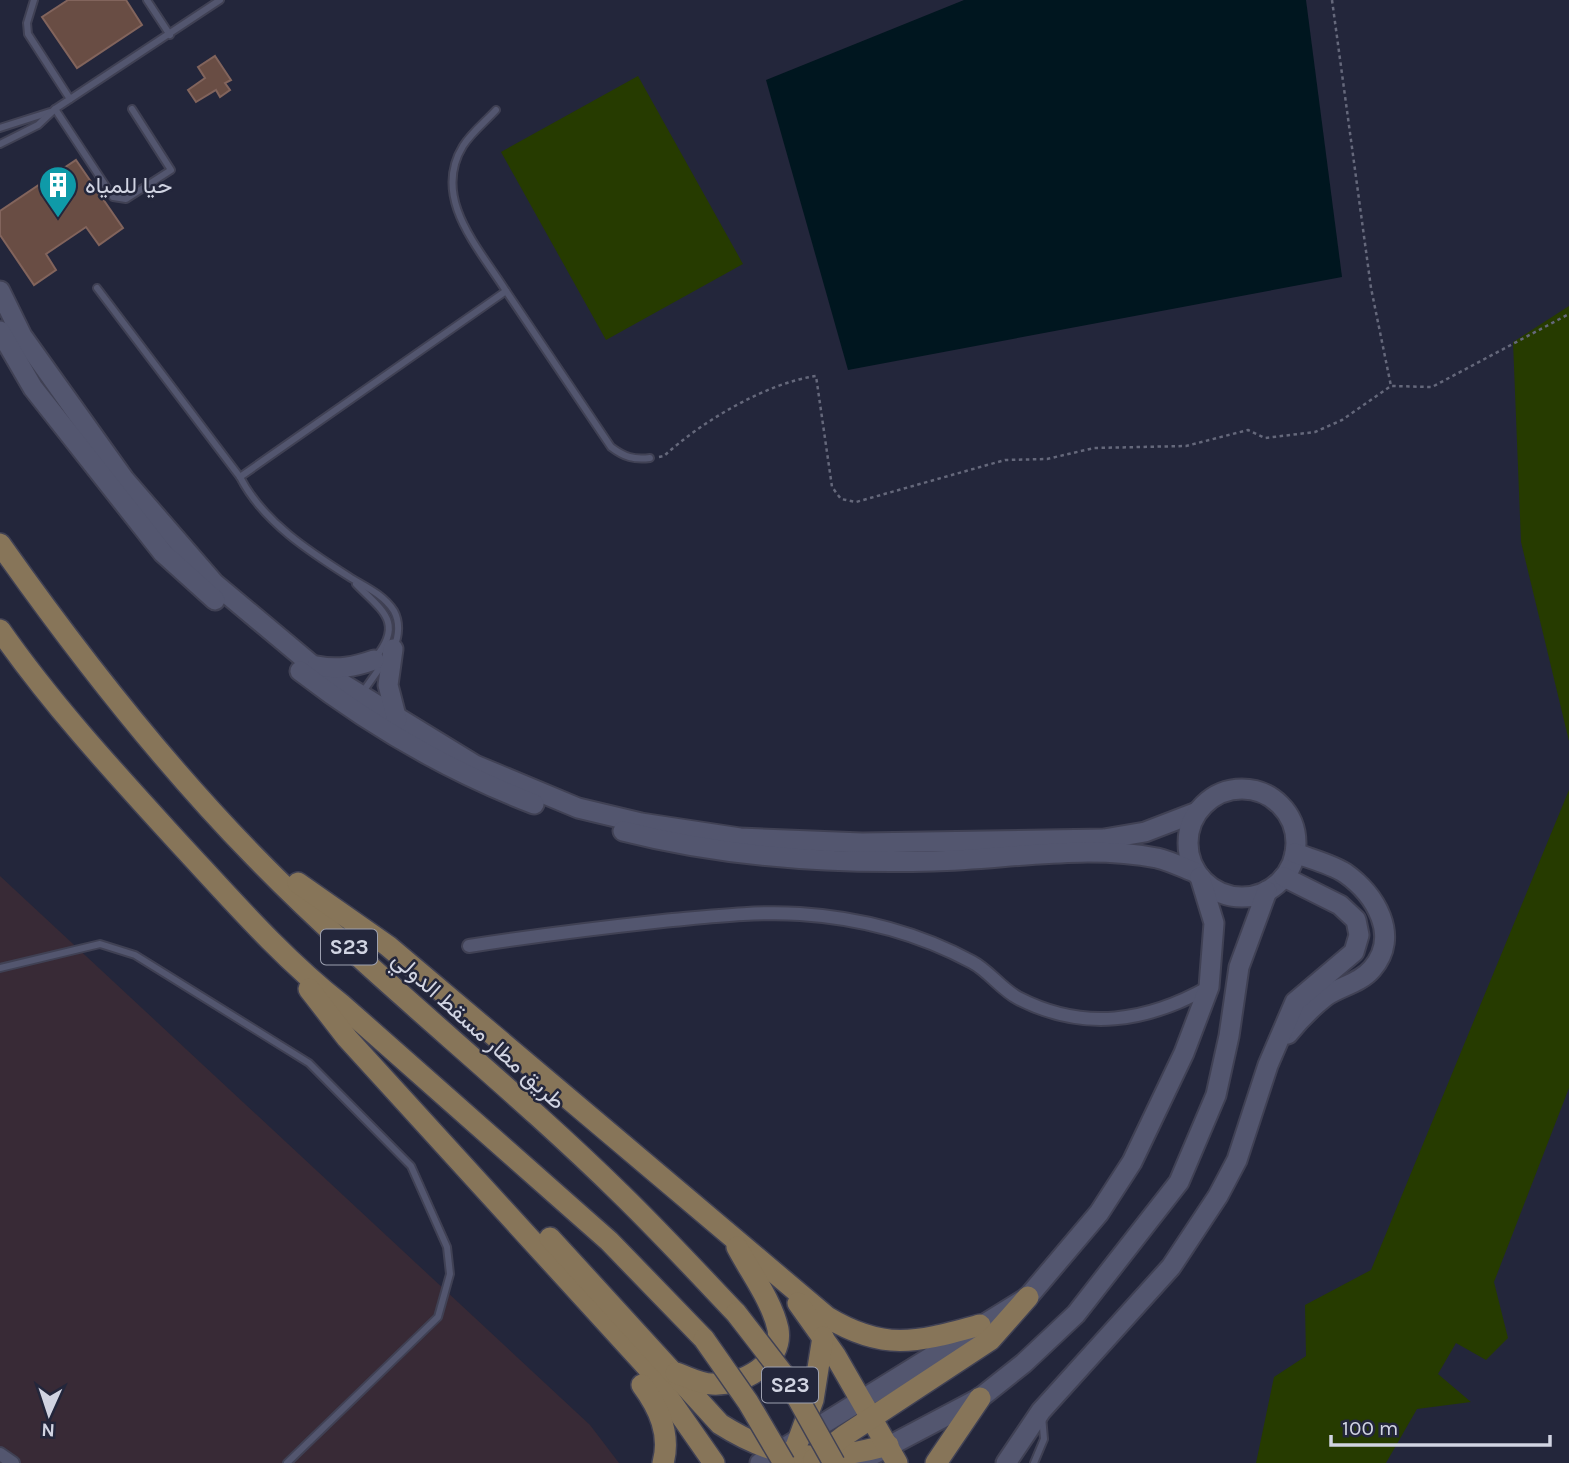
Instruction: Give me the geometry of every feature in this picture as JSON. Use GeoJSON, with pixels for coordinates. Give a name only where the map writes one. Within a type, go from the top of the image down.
{"type":"FeatureCollection","features":[{"type":"Feature","properties":{"kind":"main road","name":"طريق مطار مسقط الدولي"},"geometry":{"type":"LineString","coordinates":[[0,544],[62,633],[168,761],[254,855],[383,979],[619,1192],[736,1313],[786,1379],[796,1458]]}},
{"type":"Feature","properties":{"kind":"main road","name":"S23"},"geometry":{"type":"LineString","coordinates":[[0,630],[58,706],[116,773],[300,972],[342,1005],[609,1241],[704,1339],[748,1402],[796,1458]]}},
{"type":"Feature","properties":{"kind":"main road"},"geometry":{"type":"LineString","coordinates":[[254,855],[277,868],[388,946],[827,1317],[852,1332],[873,1339],[900,1343],[923,1340],[980,1325]]}},
{"type":"Feature","properties":{"kind":"main road"},"geometry":{"type":"LineString","coordinates":[[300,972],[308,988],[347,1038],[647,1367],[714,1463]]}},
{"type":"Feature","properties":{"kind":"main road"},"geometry":{"type":"LineString","coordinates":[[426,1123],[446,1135],[523,1209],[720,1424],[746,1440],[796,1458],[892,1454],[823,1338],[783,1282]]}},
{"type":"Feature","properties":{"kind":"main road"},"geometry":{"type":"LineString","coordinates":[[668,1369],[712,1385],[738,1381],[756,1372],[777,1345],[777,1326],[729,1233]]}},
{"type":"Feature","properties":{"kind":"main road"},"geometry":{"type":"LineString","coordinates":[[796,1458],[868,1410],[990,1340],[1028,1297]]}},
{"type":"Feature","properties":{"kind":"main road"},"geometry":{"type":"LineString","coordinates":[[595,1309],[656,1405],[664,1429],[663,1463]]}},
{"type":"Feature","properties":{"kind":"main road"},"geometry":{"type":"LineString","coordinates":[[796,1458],[813,1399],[823,1338]]}},
{"type":"Feature","properties":{"kind":"main road"},"geometry":{"type":"LineString","coordinates":[[936,1463],[980,1398]]}},
{"type":"Feature","properties":{"kind":"street"},"geometry":{"type":"LineString","coordinates":[[0,291],[22,337],[124,479],[214,583],[351,695],[475,765],[578,808],[641,822],[740,838],[862,843],[1104,839],[1144,832],[1197,812]]}},
{"type":"Feature","properties":{"kind":"street"},"geometry":{"type":"LineString","coordinates":[[0,331],[33,388],[163,553],[253,634],[351,695],[482,784],[571,818],[676,844],[770,858],[932,861],[1056,854],[1133,854],[1161,859],[1198,875],[1214,889],[1231,896],[1249,896],[1267,891],[1284,877],[1295,853],[1294,827],[1288,814],[1269,796],[1243,788],[1229,790],[1206,802],[1197,812],[1188,832],[1188,853],[1198,875],[1214,923],[1209,986],[1184,1054],[1132,1162],[1099,1213],[1028,1297],[980,1325],[868,1410]]}},
{"type":"Feature","properties":{"kind":"street"},"geometry":{"type":"LineString","coordinates":[[393,649],[388,685],[397,720]]}},
{"type":"Feature","properties":{"kind":"street"},"geometry":{"type":"LineString","coordinates":[[312,665],[333,669],[370,665]]}},
{"type":"Feature","properties":{"kind":"street"},"geometry":{"type":"LineString","coordinates":[[1278,1045],[1301,1018],[1327,995],[1357,981],[1372,969],[1386,937],[1383,918],[1364,891],[1344,873],[1295,853]]}},
{"type":"Feature","properties":{"kind":"street"},"geometry":{"type":"LineString","coordinates":[[1006,1463],[1041,1410],[1171,1267],[1218,1196],[1237,1160],[1268,1065],[1295,1002],[1354,952],[1359,934],[1356,920],[1340,905],[1284,877]]}},
{"type":"Feature","properties":{"kind":"street"},"geometry":{"type":"LineString","coordinates":[[857,1463],[892,1454],[980,1398],[1024,1363],[1076,1314],[1179,1182],[1216,1095],[1239,967],[1267,891]]}},
{"type":"Feature","properties":{"kind":"street"},"geometry":{"type":"LineString","coordinates":[[469,946],[704,917],[799,914],[864,922],[908,932],[974,963],[1017,997],[1068,1017],[1122,1020],[1174,1006],[1209,986]]}},
{"type":"Feature","properties":{"kind":"street"},"geometry":{"type":"LineString","coordinates":[[0,1454],[12,1463]]}},
{"type":"Feature","properties":{"kind":"lane"},"geometry":{"type":"LineString","coordinates":[[34,0],[27,23],[28,34],[70,99]]}},
{"type":"Feature","properties":{"kind":"lane"},"geometry":{"type":"LineString","coordinates":[[147,0],[170,35]]}},
{"type":"Feature","properties":{"kind":"lane"},"geometry":{"type":"LineString","coordinates":[[0,144],[38,125],[70,99],[220,0]]}},
{"type":"Feature","properties":{"kind":"lane"},"geometry":{"type":"LineString","coordinates":[[55,110],[113,197],[126,199],[172,170],[132,109]]}},
{"type":"Feature","properties":{"kind":"lane"},"geometry":{"type":"LineString","coordinates":[[0,128],[55,110]]}},
{"type":"Feature","properties":{"kind":"lane"},"geometry":{"type":"LineString","coordinates":[[496,110],[464,145],[454,167],[451,188],[454,209],[611,447],[621,455],[636,459],[650,458]]}},
{"type":"Feature","properties":{"kind":"lane"},"geometry":{"type":"LineString","coordinates":[[97,288],[270,519],[350,578],[374,592],[394,611],[398,625],[393,649],[351,695]]}},
{"type":"Feature","properties":{"kind":"lane"},"geometry":{"type":"LineString","coordinates":[[240,477],[506,291]]}},
{"type":"Feature","properties":{"kind":"lane"},"geometry":{"type":"LineString","coordinates":[[350,578],[378,604],[389,622],[387,642],[370,665]]}},
{"type":"Feature","properties":{"kind":"lane"},"geometry":{"type":"LineString","coordinates":[[0,968],[100,944],[135,955],[309,1063],[411,1166],[447,1247],[450,1274],[438,1317],[286,1463]]}},
{"type":"Feature","properties":{"kind":"lane"},"geometry":{"type":"LineString","coordinates":[[1034,1463],[1044,1439],[1041,1410]]}},
{"type":"Feature","properties":{"kind":"path"},"geometry":{"type":"LineString","coordinates":[[1332,0],[1371,288],[1391,386]]}},
{"type":"Feature","properties":{"kind":"path"},"geometry":{"type":"LineString","coordinates":[[650,458],[664,456],[691,432],[791,380],[816,376],[832,486],[841,499],[856,502],[1005,460],[1047,459],[1094,448],[1186,446],[1248,430],[1265,438],[1315,432],[1342,420],[1391,386],[1432,387],[1569,314]]}},
{"type":"Feature","properties":{"kind":"shaded area"},"geometry":{"type":"Polygon","coordinates":[[[0,876],[590,1425],[619,1463],[0,1463],[0,876]]]}},
{"type":"Feature","properties":{"kind":"green space"},"geometry":{"type":"Polygon","coordinates":[[[638,76],[743,264],[606,340],[501,152],[638,76]]]}},
{"type":"Feature","properties":{"kind":"green space"},"geometry":{"type":"Polygon","coordinates":[[[1569,306],[1569,741],[1521,542],[1513,342],[1569,306]]]}},
{"type":"Feature","properties":{"kind":"green space"},"geometry":{"type":"Polygon","coordinates":[[[1569,790],[1569,1088],[1494,1282],[1508,1338],[1486,1360],[1456,1343],[1438,1374],[1471,1402],[1417,1409],[1386,1463],[1256,1463],[1274,1377],[1306,1356],[1305,1305],[1371,1270],[1569,790]]]}},
{"type":"Feature","properties":{"kind":"water"},"geometry":{"type":"Polygon","coordinates":[[[964,0],[1306,0],[1342,277],[848,370],[766,80],[964,0]]]}},
{"type":"Feature","properties":{"kind":"building"},"geometry":{"type":"Polygon","coordinates":[[[68,0],[126,0],[142,25],[77,68],[42,17],[68,0]]]}},
{"type":"Feature","properties":{"kind":"building"},"geometry":{"type":"Polygon","coordinates":[[[215,56],[231,80],[225,83],[230,90],[220,97],[216,90],[196,102],[188,90],[205,78],[198,67],[215,56]]]}},
{"type":"Feature","properties":{"kind":"building","name":"حيا للمياه"},"geometry":{"type":"Polygon","coordinates":[[[76,160],[123,228],[99,245],[86,227],[46,254],[56,270],[34,285],[0,235],[0,211],[76,160]]]}},
{"type":"Feature","properties":{"kind":"place","name":"حيا للمياه"},"geometry":{"type":"Point","coordinates":[58,219]}}]}
